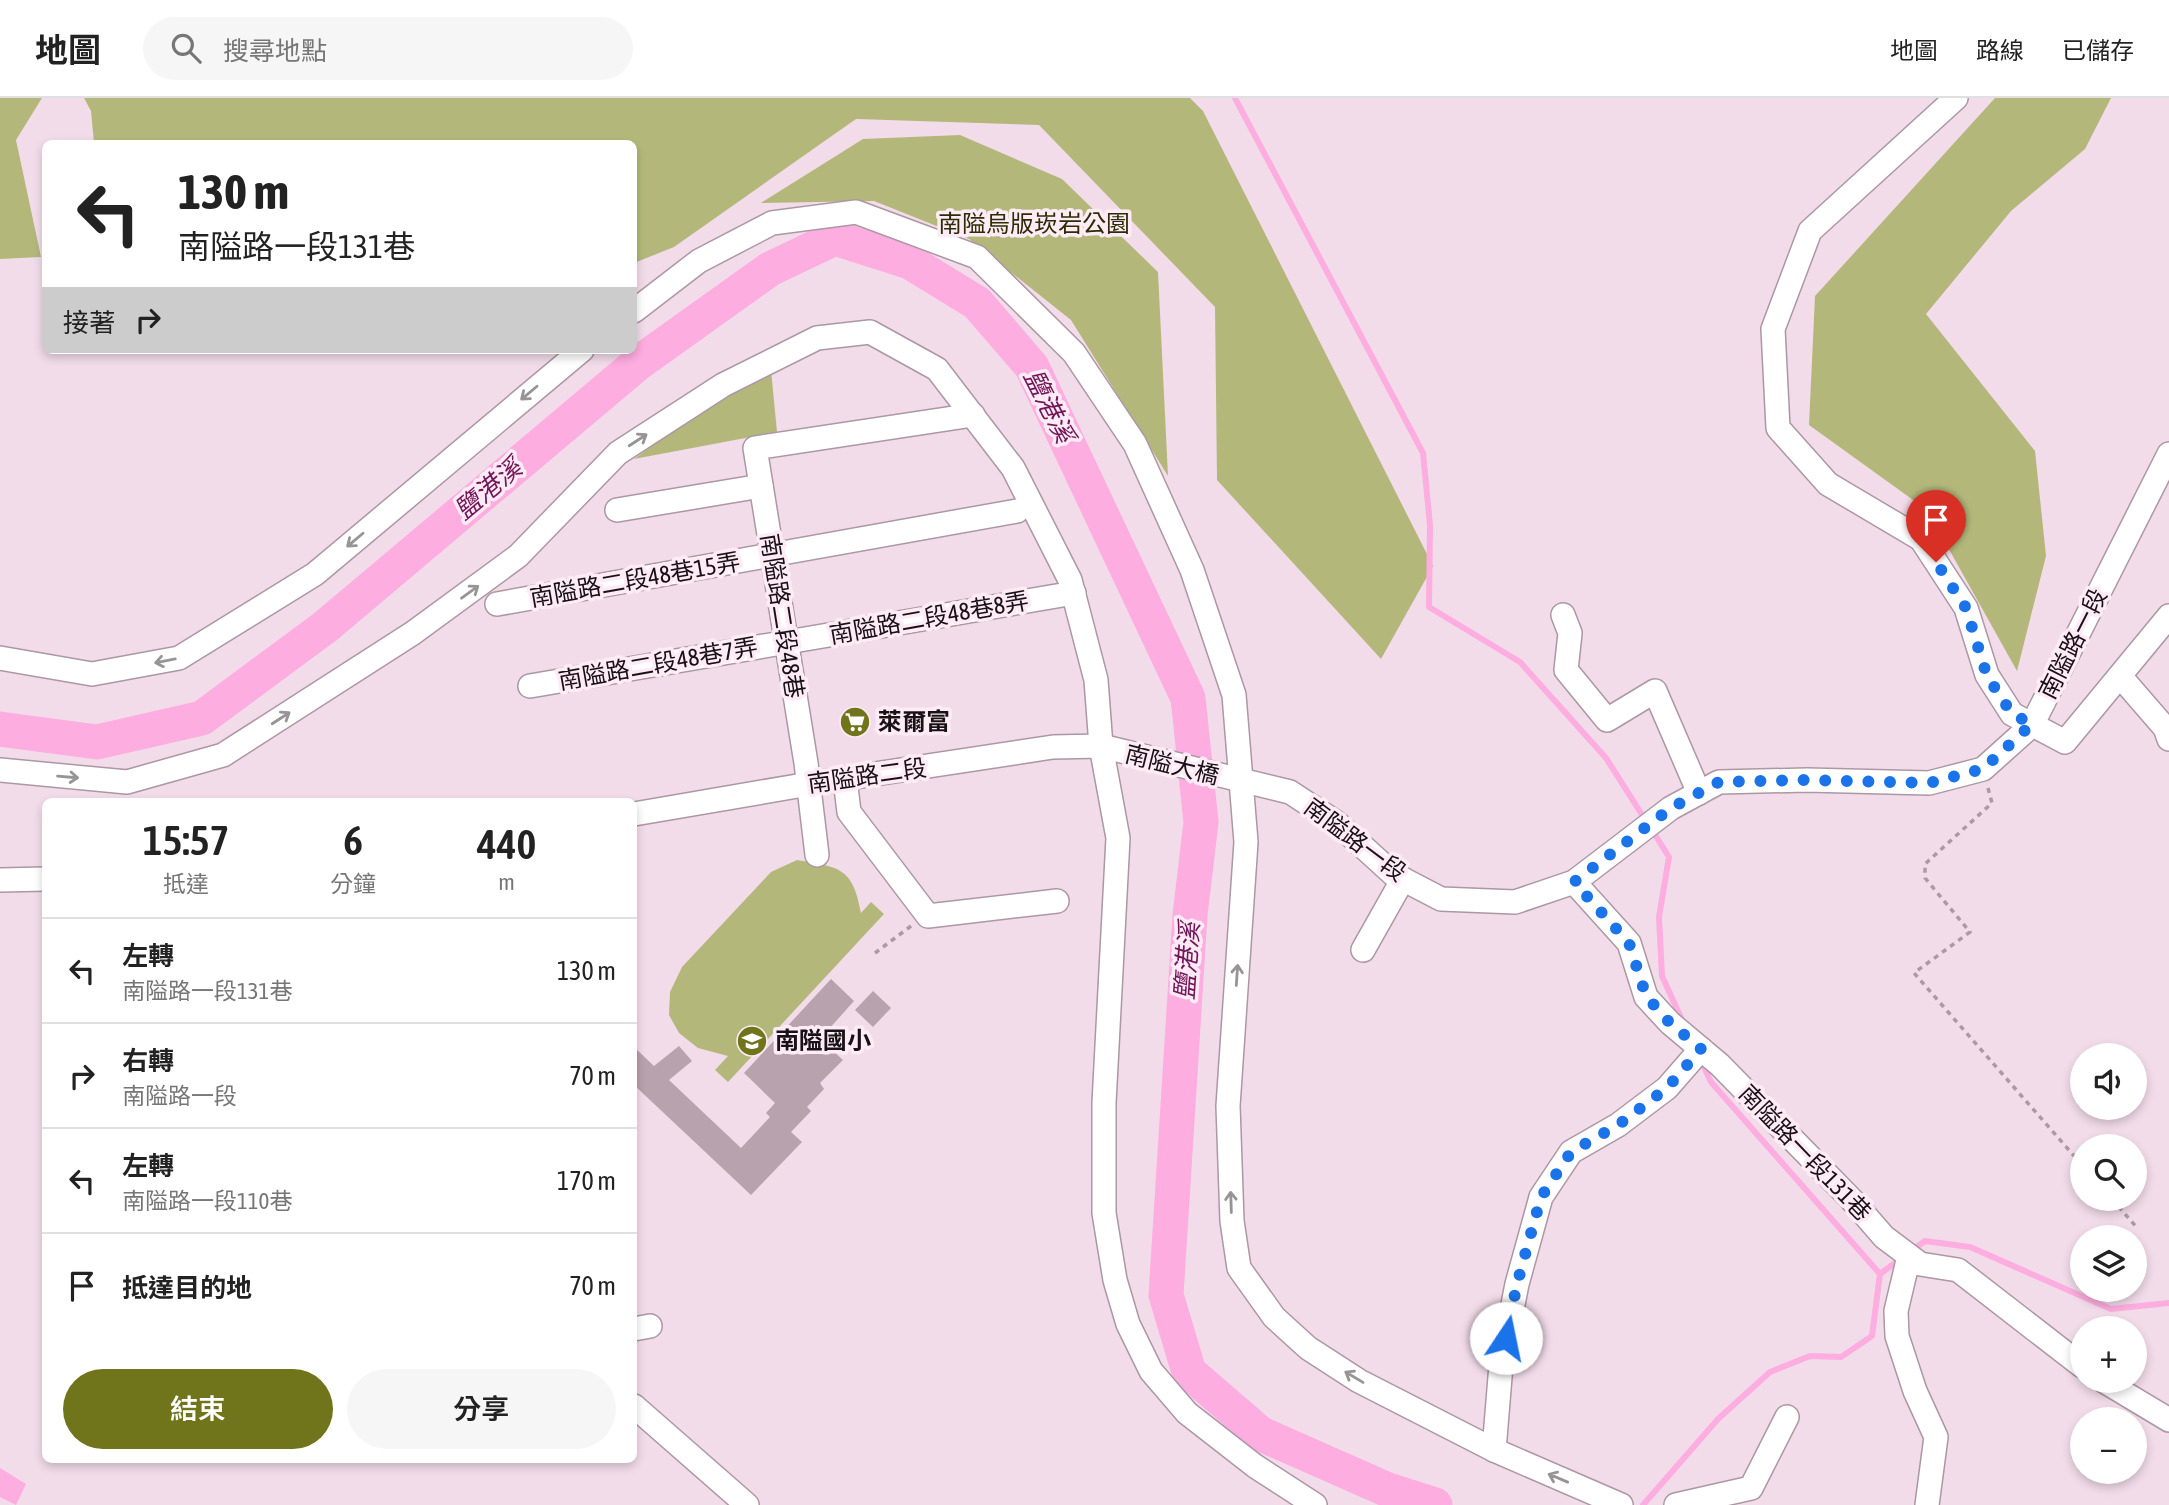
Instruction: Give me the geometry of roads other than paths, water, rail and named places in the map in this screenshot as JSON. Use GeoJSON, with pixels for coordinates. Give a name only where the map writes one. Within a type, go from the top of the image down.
{"type":"FeatureCollection","features":[{"type":"Feature","properties":{"kind":"street"},"geometry":{"type":"LineString","coordinates":[[1956,98],[1810,231],[1773,329],[1778,428],[1828,484],[1921,540],[1966,608],[1987,676],[2012,714],[2064,742],[2169,616]]}},
{"type":"Feature","properties":{"kind":"street"},"geometry":{"type":"LineString","coordinates":[[637,309],[699,261],[772,223],[856,212],[977,257],[1074,354],[1135,444],[1192,570],[1234,695],[1246,842],[1228,1105],[1232,1222],[1239,1268],[1274,1317],[1308,1348],[1359,1381],[1494,1450],[1621,1505]]}},
{"type":"Feature","properties":{"kind":"street"},"geometry":{"type":"LineString","coordinates":[[0,770],[127,782],[223,755],[413,633],[518,556],[618,453],[723,385],[817,338],[870,332],[937,369],[1013,468],[1074,593],[1096,680],[1101,746],[1118,838],[1104,1103],[1104,1213],[1115,1280],[1128,1324],[1151,1371],[1186,1413],[1255,1466],[1315,1505]]}},
{"type":"Feature","properties":{"kind":"street"},"geometry":{"type":"LineString","coordinates":[[0,658],[92,674],[179,658],[315,574],[577,354]]}},
{"type":"Feature","properties":{"kind":"street","name":"南隘路二段48巷"},"geometry":{"type":"LineString","coordinates":[[817,855],[809,784],[755,448],[973,415]]}},
{"type":"Feature","properties":{"kind":"street","name":"南隘路一段"},"geometry":{"type":"LineString","coordinates":[[1243,783],[1290,792],[1337,823],[1393,874],[1441,899],[1515,902],[1574,882],[1671,808],[1719,782],[1807,780],[1929,783],[1983,769],[2032,724],[2169,454]]}},
{"type":"Feature","properties":{"kind":"street"},"geometry":{"type":"LineString","coordinates":[[617,510],[761,486]]}},
{"type":"Feature","properties":{"kind":"street","name":"南隘路二段48巷15弄"},"geometry":{"type":"LineString","coordinates":[[496,604],[1017,512]]}},
{"type":"Feature","properties":{"kind":"street","name":"南隘路二段48巷8弄"},"geometry":{"type":"LineString","coordinates":[[785,642],[1074,593]]}},
{"type":"Feature","properties":{"kind":"street"},"geometry":{"type":"LineString","coordinates":[[1563,615],[1570,633],[1566,670],[1607,720],[1655,691],[1699,793]]}},
{"type":"Feature","properties":{"kind":"street","name":"南隘路二段48巷7弄"},"geometry":{"type":"LineString","coordinates":[[530,686],[785,642]]}},
{"type":"Feature","properties":{"kind":"street"},"geometry":{"type":"LineString","coordinates":[[2120,676],[2165,729],[2169,739]]}},
{"type":"Feature","properties":{"kind":"street","name":"南隘大橋"},"geometry":{"type":"LineString","coordinates":[[1101,746],[1243,783]]}},
{"type":"Feature","properties":{"kind":"street","name":"南隘路二段"},"geometry":{"type":"LineString","coordinates":[[637,813],[1053,747],[1101,746]]}},
{"type":"Feature","properties":{"kind":"street"},"geometry":{"type":"LineString","coordinates":[[845,779],[849,812],[928,916],[1057,901]]}},
{"type":"Feature","properties":{"kind":"street"},"geometry":{"type":"LineString","coordinates":[[0,880],[42,879]]}},
{"type":"Feature","properties":{"kind":"street"},"geometry":{"type":"LineString","coordinates":[[1363,950],[1403,879]]}},
{"type":"Feature","properties":{"kind":"street","name":"南隘路一段131巷"},"geometry":{"type":"LineString","coordinates":[[1574,882],[1629,943],[1646,996],[1670,1023],[1701,1049],[1851,1199],[1884,1237],[1920,1264],[1958,1270],[2070,1357]]}},
{"type":"Feature","properties":{"kind":"street"},"geometry":{"type":"LineString","coordinates":[[1494,1450],[1501,1365],[1517,1284],[1541,1197],[1571,1152],[1618,1125],[1667,1088],[1701,1049]]}},
{"type":"Feature","properties":{"kind":"street"},"geometry":{"type":"LineString","coordinates":[[1909,1256],[1896,1311],[1897,1336],[1914,1391],[1936,1437],[1927,1505]]}},
{"type":"Feature","properties":{"kind":"street"},"geometry":{"type":"LineString","coordinates":[[2124,1393],[2169,1420]]}},
{"type":"Feature","properties":{"kind":"street"},"geometry":{"type":"LineString","coordinates":[[637,1409],[747,1505]]}},
{"type":"Feature","properties":{"kind":"street"},"geometry":{"type":"LineString","coordinates":[[1676,1505],[1751,1488],[1787,1417]]}},
{"type":"Feature","properties":{"kind":"waterway"},"geometry":{"type":"LineString","coordinates":[[1235,98],[1423,453],[1430,525],[1429,607],[1520,662],[1606,758],[1646,821]]}},
{"type":"Feature","properties":{"kind":"waterway","name":"鹽港溪"},"geometry":{"type":"LineString","coordinates":[[0,729],[97,742],[202,718],[325,627],[637,364],[770,269],[835,238],[910,262],[977,303],[1032,367],[1188,698],[1201,822],[1190,915],[1166,1295],[1189,1372],[1261,1434],[1388,1490],[1435,1505]]}},
{"type":"Feature","properties":{"kind":"waterway"},"geometry":{"type":"LineString","coordinates":[[1652,830],[1669,857],[1659,917],[1662,976],[1683,1022]]}},
{"type":"Feature","properties":{"kind":"waterway"},"geometry":{"type":"LineString","coordinates":[[1701,1061],[1711,1082],[1880,1274]]}},
{"type":"Feature","properties":{"kind":"waterway"},"geometry":{"type":"LineString","coordinates":[[1911,1251],[1925,1241],[1970,1247],[2111,1309],[2169,1303]]}},
{"type":"Feature","properties":{"kind":"waterway"},"geometry":{"type":"LineString","coordinates":[[1643,1505],[1718,1419],[1770,1372],[1810,1356],[1841,1357],[1872,1336],[1880,1274],[1902,1258]]}},
{"type":"Feature","properties":{"kind":"place","name":"萊爾富"},"geometry":{"type":"Point","coordinates":[855,722]}},
{"type":"Feature","properties":{"kind":"place","name":"南隘國小"},"geometry":{"type":"Point","coordinates":[752,1041]}},
{"type":"Feature","properties":{"kind":"park label","name":"南隘烏版崁岩公園"},"geometry":{"type":"Point","coordinates":[1034,224]}}]}
